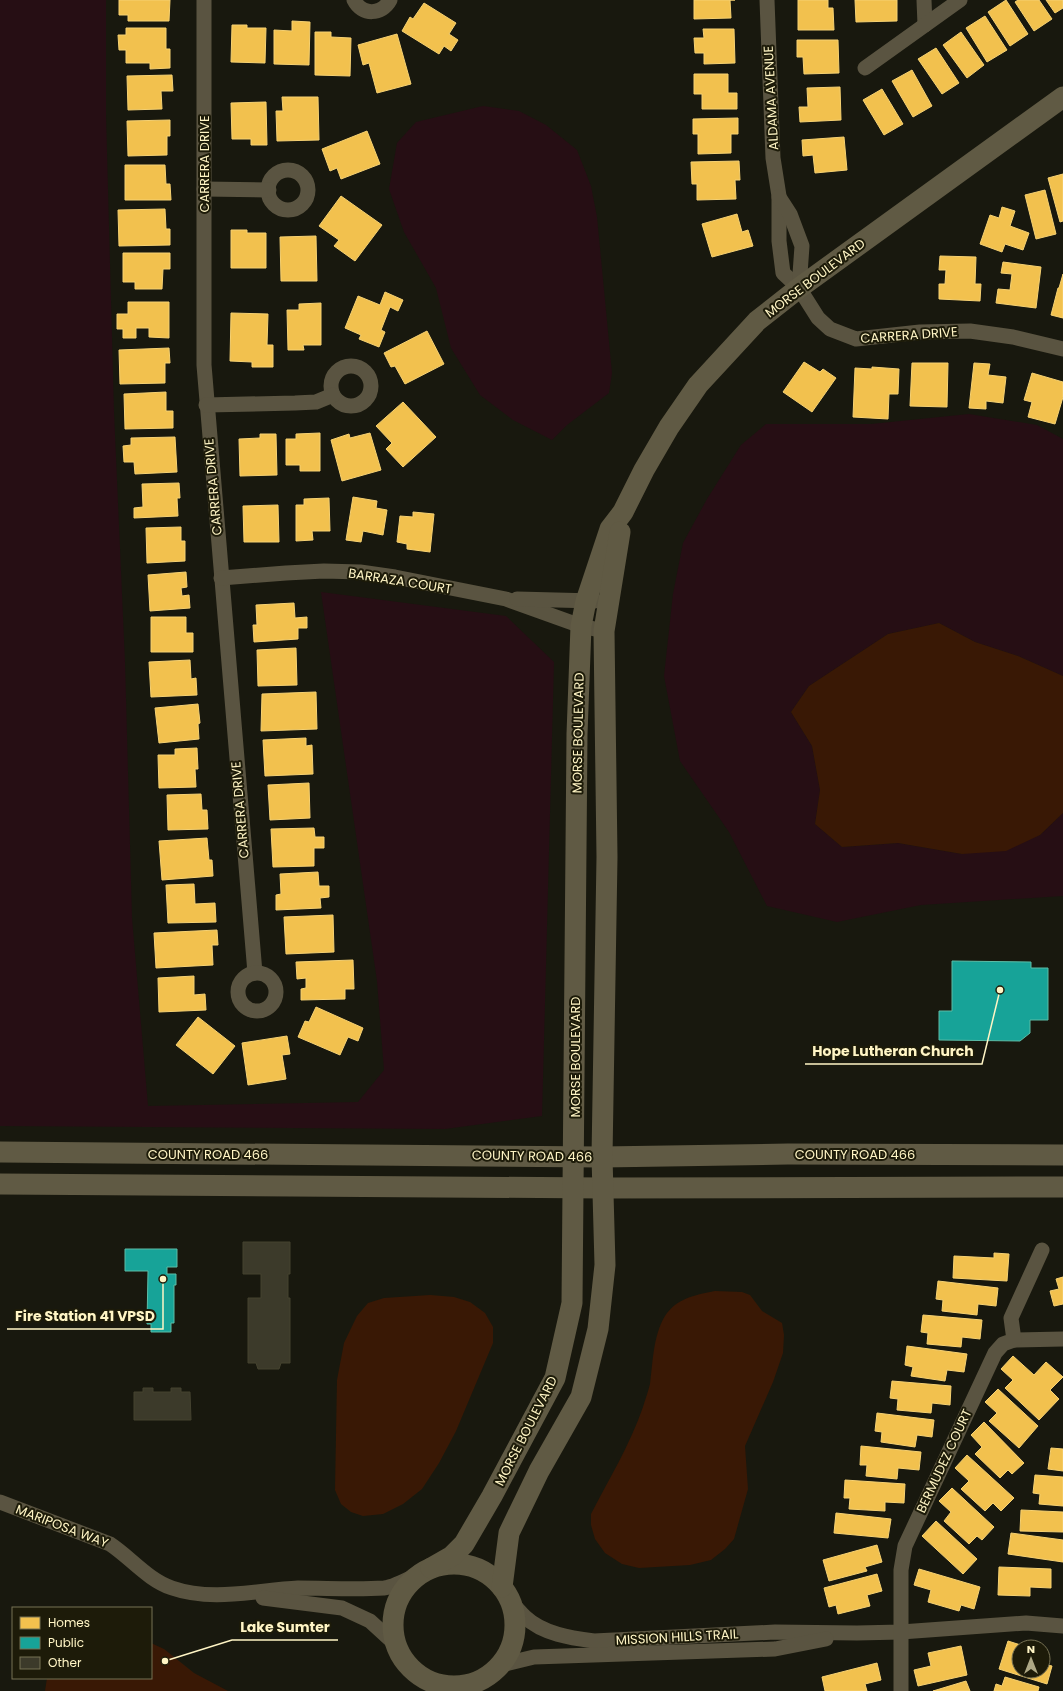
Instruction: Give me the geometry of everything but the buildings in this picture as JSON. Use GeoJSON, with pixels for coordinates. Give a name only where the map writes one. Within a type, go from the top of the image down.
{"type":"FeatureCollection","features":[{"type":"Feature","properties":{"kind":"main road","name":"MORSE BOULEVARD"},"geometry":{"type":"LineString","coordinates":[[426,1571],[452,1556],[464,1544],[492,1496],[555,1378],[572,1303],[577,734],[581,626],[586,601],[610,529],[623,512],[644,470],[698,385],[757,321],[799,288],[1063,97]]}},
{"type":"Feature","properties":{"kind":"main road","name":"MORSE BOULEVARD"},"geometry":{"type":"LineString","coordinates":[[506,1594],[509,1533],[539,1471],[581,1397],[598,1329],[605,1265],[602,1157],[607,857],[604,631],[623,512]]}},
{"type":"Feature","properties":{"kind":"main road","name":"COUNTY ROAD 466"},"geometry":{"type":"LineString","coordinates":[[0,1152],[602,1157],[788,1154],[1063,1155]]}},
{"type":"Feature","properties":{"kind":"main road"},"geometry":{"type":"LineString","coordinates":[[0,1184],[603,1188],[1063,1187]]}},
{"type":"Feature","properties":{"kind":"main road"},"geometry":{"type":"LineString","coordinates":[[410,1670],[425,1680],[441,1686],[474,1687],[501,1665],[509,1653],[514,1640],[515,1620],[506,1594],[485,1572],[468,1565],[449,1564],[426,1571],[405,1587],[396,1604],[392,1623],[394,1642],[401,1657],[410,1670],[418,1691]]}},
{"type":"Feature","properties":{"kind":"street","name":"CARRERA DRIVE"},"geometry":{"type":"LineString","coordinates":[[204,0],[204,365],[206,405],[255,973]]}},
{"type":"Feature","properties":{"kind":"street"},"geometry":{"type":"LineString","coordinates":[[354,0],[360,8],[372,12],[384,8],[390,0]]}},
{"type":"Feature","properties":{"kind":"street","name":"ALDAMA AVENUE"},"geometry":{"type":"LineString","coordinates":[[767,0],[773,158],[778,196],[779,241],[783,272],[799,288]]}},
{"type":"Feature","properties":{"kind":"street"},"geometry":{"type":"LineString","coordinates":[[924,0],[925,25]]}},
{"type":"Feature","properties":{"kind":"street"},"geometry":{"type":"LineString","coordinates":[[865,68],[960,0]]}},
{"type":"Feature","properties":{"kind":"street"},"geometry":{"type":"LineString","coordinates":[[204,189],[268,190]]}},
{"type":"Feature","properties":{"kind":"street","name":"ALDAMA AVENUE"},"geometry":{"type":"LineString","coordinates":[[778,196],[790,214],[802,246],[799,288]]}},
{"type":"Feature","properties":{"kind":"street","name":"CARRERA DRIVE"},"geometry":{"type":"LineString","coordinates":[[799,288],[818,318],[830,329],[856,339],[920,332],[970,331],[1013,337],[1063,349]]}},
{"type":"Feature","properties":{"kind":"street"},"geometry":{"type":"LineString","coordinates":[[206,405],[316,402],[333,395]]}},
{"type":"Feature","properties":{"kind":"street","name":"BARRAZA COURT"},"geometry":{"type":"LineString","coordinates":[[221,578],[324,571],[360,572],[395,577],[506,599],[581,626],[604,631]]}},
{"type":"Feature","properties":{"kind":"street","name":"BARRAZA COURT"},"geometry":{"type":"LineString","coordinates":[[506,599],[608,602]]}},
{"type":"Feature","properties":{"kind":"street"},"geometry":{"type":"LineString","coordinates":[[1042,1250],[1011,1318],[1014,1340],[1063,1339]]}},
{"type":"Feature","properties":{"kind":"street","name":"BERMUDEZ COURT"},"geometry":{"type":"LineString","coordinates":[[901,1691],[901,1570],[905,1546],[995,1353],[1003,1344],[1014,1340]]}},
{"type":"Feature","properties":{"kind":"street","name":"MARIPOSA WAY"},"geometry":{"type":"LineString","coordinates":[[0,1502],[110,1544],[125,1554],[156,1580],[171,1588],[189,1592],[230,1594],[342,1608],[370,1621],[394,1642]]}},
{"type":"Feature","properties":{"kind":"street","name":"MARIPOSA WAY"},"geometry":{"type":"LineString","coordinates":[[230,1594],[297,1588],[385,1588],[426,1571]]}},
{"type":"Feature","properties":{"kind":"street","name":"MISSION HILLS TRAIL"},"geometry":{"type":"LineString","coordinates":[[506,1594],[526,1618],[553,1633],[572,1638],[594,1641],[775,1632],[901,1632],[1026,1623],[1063,1626]]}},
{"type":"Feature","properties":{"kind":"street","name":"MISSION HILLS TRAIL"},"geometry":{"type":"LineString","coordinates":[[501,1665],[534,1657],[775,1649],[857,1633]]}},
{"type":"Feature","properties":{"kind":"shaded area"},"geometry":{"type":"Polygon","coordinates":[[[0,0],[106,0],[106,115],[114,412],[125,662],[132,918],[148,1106],[358,1102],[384,1070],[377,981],[321,592],[506,616],[554,662],[542,1116],[445,1129],[0,1126],[0,0]]]}},
{"type":"Feature","properties":{"kind":"shaded area"},"geometry":{"type":"Polygon","coordinates":[[[483,106],[519,111],[546,125],[577,150],[591,186],[597,217],[612,373],[609,393],[567,425],[552,440],[513,420],[480,395],[451,348],[436,288],[404,232],[389,189],[397,143],[416,122],[483,106]]]}},
{"type":"Feature","properties":{"kind":"shaded area"},"geometry":{"type":"Polygon","coordinates":[[[969,414],[1037,425],[1063,439],[1063,676],[1018,656],[975,642],[939,623],[888,634],[809,686],[791,712],[812,746],[820,790],[815,824],[842,847],[898,843],[962,854],[1040,835],[1063,813],[1063,896],[921,905],[837,922],[767,906],[729,832],[680,761],[664,676],[673,594],[683,543],[707,499],[741,445],[766,424],[871,424],[969,414]]]}},
{"type":"Feature","properties":{"kind":"shaded area"},"geometry":{"type":"Polygon","coordinates":[[[939,623],[975,642],[1018,656],[1063,676],[1063,813],[1040,835],[1006,851],[962,854],[898,843],[842,847],[815,824],[820,790],[812,746],[791,712],[809,686],[888,634],[939,623]]]}},
{"type":"Feature","properties":{"kind":"shaded area"},"geometry":{"type":"Polygon","coordinates":[[[715,1291],[742,1292],[750,1295],[762,1311],[782,1323],[784,1335],[783,1353],[773,1382],[745,1446],[748,1489],[734,1539],[725,1549],[711,1560],[690,1565],[639,1568],[622,1564],[605,1553],[595,1539],[591,1525],[591,1514],[626,1448],[638,1421],[650,1384],[658,1332],[665,1316],[675,1305],[687,1298],[715,1291]]]}},
{"type":"Feature","properties":{"kind":"shaded area"},"geometry":{"type":"Polygon","coordinates":[[[430,1295],[454,1297],[470,1302],[485,1313],[493,1327],[493,1343],[456,1431],[439,1463],[422,1489],[403,1504],[383,1514],[363,1516],[351,1512],[341,1504],[335,1490],[337,1380],[344,1343],[357,1316],[368,1303],[384,1298],[430,1295]]]}},
{"type":"Feature","properties":{"kind":"shaded area"},"geometry":{"type":"Polygon","coordinates":[[[152,1643],[164,1649],[194,1673],[228,1691],[45,1691],[47,1679],[152,1679],[152,1643]]]}},
{"type":"Feature","properties":{"kind":"place","name":"Hope Lutheran Church"},"geometry":{"type":"Point","coordinates":[1000,990]}},
{"type":"Feature","properties":{"kind":"place","name":"Fire Station 41 VPSD"},"geometry":{"type":"Point","coordinates":[163,1279]}},
{"type":"Feature","properties":{"kind":"place","name":"Lake Sumter"},"geometry":{"type":"Point","coordinates":[165,1661]}}]}
